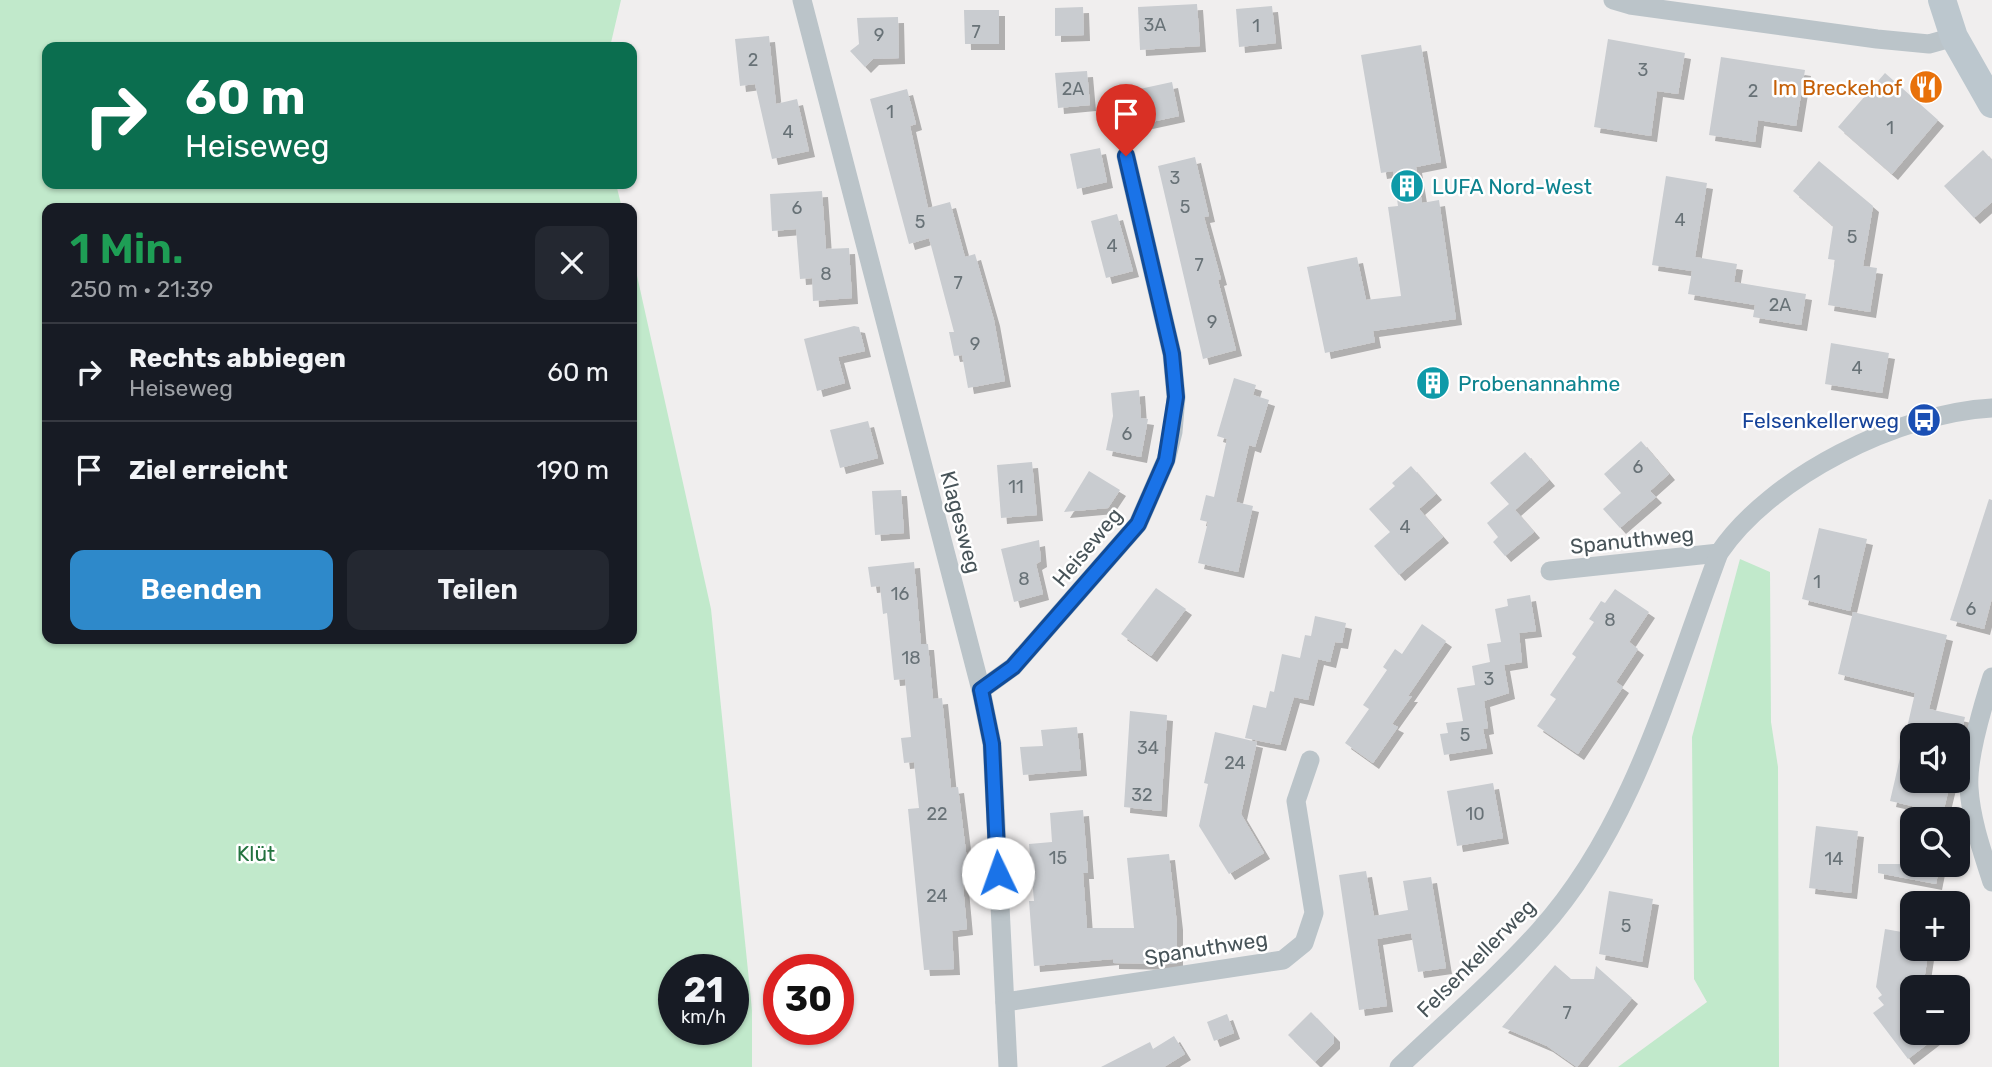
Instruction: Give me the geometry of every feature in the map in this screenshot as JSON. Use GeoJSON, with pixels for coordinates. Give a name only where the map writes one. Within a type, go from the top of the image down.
{"type":"FeatureCollection","features":[{"type":"Feature","properties":{"kind":"main road"},"geometry":{"type":"LineString","coordinates":[[1942,0],[1954,37],[1992,104]]}},
{"type":"Feature","properties":{"kind":"street","name":"Klagesweg"},"geometry":{"type":"LineString","coordinates":[[802,0],[981,690],[992,744],[1008,1067]]}},
{"type":"Feature","properties":{"kind":"street"},"geometry":{"type":"LineString","coordinates":[[1614,0],[1630,5],[1877,39],[1929,44],[1954,37]]}},
{"type":"Feature","properties":{"kind":"street","name":"Heiseweg"},"geometry":{"type":"LineString","coordinates":[[981,690],[1013,667],[1138,524],[1166,460],[1176,397],[1172,354],[1126,156]]}},
{"type":"Feature","properties":{"kind":"street","name":"Felsenkellerweg"},"geometry":{"type":"LineString","coordinates":[[1399,1067],[1541,930],[1600,844],[1657,731],[1718,553],[1735,529],[1756,509],[1812,471],[1868,439],[1924,419],[1992,408]]}},
{"type":"Feature","properties":{"kind":"street","name":"Spanuthweg"},"geometry":{"type":"LineString","coordinates":[[1550,571],[1718,553]]}},
{"type":"Feature","properties":{"kind":"street"},"geometry":{"type":"LineString","coordinates":[[1992,677],[1982,709],[1969,785],[1974,825],[1992,882]]}},
{"type":"Feature","properties":{"kind":"street","name":"Spanuthweg"},"geometry":{"type":"LineString","coordinates":[[1005,1002],[1283,960],[1304,943],[1314,913],[1296,801],[1310,760]]}},
{"type":"Feature","properties":{"kind":"green space","name":"Klüt"},"geometry":{"type":"Polygon","coordinates":[[[0,0],[621,0],[611,42],[42,42],[42,189],[617,189],[621,203],[42,203],[42,644],[637,644],[637,276],[711,609],[746,954],[658,954],[658,1045],[749,1045],[749,981],[752,1067],[0,1067],[0,0]]]}},
{"type":"Feature","properties":{"kind":"green space"},"geometry":{"type":"Polygon","coordinates":[[[1740,559],[1770,572],[1771,722],[1778,767],[1779,1067],[1618,1067],[1707,1002],[1694,979],[1692,737],[1740,559]]]}},
{"type":"Feature","properties":{"kind":"building"},"geometry":{"type":"Polygon","coordinates":[[[1197,4],[1200,46],[1140,50],[1138,7],[1197,4]]]}},
{"type":"Feature","properties":{"kind":"building"},"geometry":{"type":"Polygon","coordinates":[[[1272,6],[1276,43],[1239,47],[1236,9],[1272,6]]]}},
{"type":"Feature","properties":{"kind":"building"},"geometry":{"type":"Polygon","coordinates":[[[1083,7],[1084,35],[1055,36],[1055,8],[1083,7]]]}},
{"type":"Feature","properties":{"kind":"building"},"geometry":{"type":"Polygon","coordinates":[[[964,10],[999,10],[999,44],[965,44],[964,10]]]}},
{"type":"Feature","properties":{"kind":"building"},"geometry":{"type":"Polygon","coordinates":[[[898,17],[899,58],[873,59],[865,67],[850,51],[859,44],[857,18],[898,17]]]}},
{"type":"Feature","properties":{"kind":"building"},"geometry":{"type":"Polygon","coordinates":[[[769,36],[776,104],[797,99],[809,151],[772,159],[755,84],[740,86],[735,39],[769,36]]]}},
{"type":"Feature","properties":{"kind":"building"},"geometry":{"type":"Polygon","coordinates":[[[1608,39],[1685,53],[1678,94],[1657,91],[1651,136],[1594,127],[1608,39]]]}},
{"type":"Feature","properties":{"kind":"building","name":"LUFA Nord-West"},"geometry":{"type":"Polygon","coordinates":[[[1421,45],[1441,162],[1416,167],[1422,203],[1439,200],[1456,319],[1373,331],[1375,342],[1325,353],[1307,267],[1357,257],[1366,300],[1401,296],[1388,207],[1398,206],[1393,171],[1381,173],[1361,55],[1421,45]]]}},
{"type":"Feature","properties":{"kind":"building"},"geometry":{"type":"Polygon","coordinates":[[[1721,57],[1805,70],[1796,126],[1758,120],[1755,142],[1709,135],[1721,57]]]}},
{"type":"Feature","properties":{"kind":"building"},"geometry":{"type":"Polygon","coordinates":[[[1087,71],[1090,105],[1058,108],[1055,73],[1087,71]]]}},
{"type":"Feature","properties":{"kind":"building"},"geometry":{"type":"Polygon","coordinates":[[[1885,73],[1938,120],[1892,174],[1838,127],[1885,73]]]}},
{"type":"Feature","properties":{"kind":"building"},"geometry":{"type":"Polygon","coordinates":[[[1172,82],[1179,116],[1142,124],[1135,90],[1172,82]]]}},
{"type":"Feature","properties":{"kind":"building"},"geometry":{"type":"Polygon","coordinates":[[[907,89],[916,124],[910,126],[928,208],[950,202],[965,257],[975,254],[994,320],[1005,381],[968,388],[962,355],[954,356],[949,332],[954,332],[929,238],[909,244],[870,99],[907,89]]]}},
{"type":"Feature","properties":{"kind":"building"},"geometry":{"type":"Polygon","coordinates":[[[1100,148],[1107,182],[1077,189],[1070,154],[1100,148]]]}},
{"type":"Feature","properties":{"kind":"building"},"geometry":{"type":"Polygon","coordinates":[[[1983,150],[1992,160],[1992,202],[1974,218],[1944,186],[1983,150]]]}},
{"type":"Feature","properties":{"kind":"building"},"geometry":{"type":"Polygon","coordinates":[[[1195,157],[1209,216],[1204,217],[1236,350],[1203,359],[1158,166],[1195,157]]]}},
{"type":"Feature","properties":{"kind":"building"},"geometry":{"type":"Polygon","coordinates":[[[1819,161],[1873,206],[1863,266],[1877,268],[1870,312],[1828,305],[1835,260],[1828,259],[1833,226],[1793,191],[1819,161]]]}},
{"type":"Feature","properties":{"kind":"building"},"geometry":{"type":"Polygon","coordinates":[[[1666,176],[1707,183],[1695,257],[1737,264],[1734,282],[1806,294],[1801,325],[1753,317],[1755,305],[1688,294],[1692,271],[1652,265],[1666,176]]]}},
{"type":"Feature","properties":{"kind":"building"},"geometry":{"type":"Polygon","coordinates":[[[822,191],[826,249],[849,248],[852,298],[813,301],[812,278],[800,279],[796,229],[772,231],[770,194],[822,191]]]}},
{"type":"Feature","properties":{"kind":"building"},"geometry":{"type":"Polygon","coordinates":[[[1117,214],[1133,271],[1106,278],[1091,221],[1117,214]]]}},
{"type":"Feature","properties":{"kind":"building"},"geometry":{"type":"Polygon","coordinates":[[[859,327],[865,351],[838,357],[845,383],[817,391],[804,339],[859,327]]]}},
{"type":"Feature","properties":{"kind":"building"},"geometry":{"type":"Polygon","coordinates":[[[1831,343],[1889,353],[1882,393],[1825,384],[1831,343]]]}},
{"type":"Feature","properties":{"kind":"building"},"geometry":{"type":"Polygon","coordinates":[[[1234,378],[1256,385],[1253,395],[1269,400],[1255,447],[1249,445],[1236,502],[1253,506],[1238,572],[1198,563],[1208,522],[1200,520],[1206,495],[1214,497],[1227,439],[1217,436],[1234,378]]]}},
{"type":"Feature","properties":{"kind":"building"},"geometry":{"type":"Polygon","coordinates":[[[1139,390],[1141,418],[1148,419],[1141,457],[1106,450],[1113,416],[1111,393],[1139,390]]]}},
{"type":"Feature","properties":{"kind":"building"},"geometry":{"type":"Polygon","coordinates":[[[868,421],[878,458],[840,468],[830,430],[868,421]]]}},
{"type":"Feature","properties":{"kind":"building"},"geometry":{"type":"Polygon","coordinates":[[[1641,441],[1669,474],[1650,491],[1656,497],[1620,528],[1603,509],[1621,493],[1604,474],[1641,441]]]}},
{"type":"Feature","properties":{"kind":"building"},"geometry":{"type":"Polygon","coordinates":[[[1525,452],[1549,480],[1515,510],[1534,532],[1505,556],[1493,542],[1498,537],[1487,523],[1509,504],[1490,483],[1525,452]]]}},
{"type":"Feature","properties":{"kind":"building"},"geometry":{"type":"Polygon","coordinates":[[[1032,462],[1037,515],[1001,518],[997,465],[1032,462]]]}},
{"type":"Feature","properties":{"kind":"building"},"geometry":{"type":"Polygon","coordinates":[[[1411,466],[1436,494],[1419,509],[1443,537],[1399,575],[1374,546],[1390,532],[1369,509],[1395,486],[1392,483],[1411,466]]]}},
{"type":"Feature","properties":{"kind":"building"},"geometry":{"type":"Polygon","coordinates":[[[1089,471],[1120,490],[1108,508],[1064,512],[1089,471]]]}},
{"type":"Feature","properties":{"kind":"building"},"geometry":{"type":"Polygon","coordinates":[[[901,490],[904,533],[875,535],[872,491],[901,490]]]}},
{"type":"Feature","properties":{"kind":"building"},"geometry":{"type":"Polygon","coordinates":[[[1989,499],[1992,500],[1992,598],[1984,629],[1950,620],[1989,499]]]}},
{"type":"Feature","properties":{"kind":"building"},"geometry":{"type":"Polygon","coordinates":[[[1819,528],[1867,539],[1850,611],[1802,599],[1819,528]]]}},
{"type":"Feature","properties":{"kind":"building"},"geometry":{"type":"Polygon","coordinates":[[[1039,540],[1041,561],[1036,564],[1043,594],[1014,602],[1001,549],[1039,540]]]}},
{"type":"Feature","properties":{"kind":"building"},"geometry":{"type":"Polygon","coordinates":[[[914,562],[921,644],[928,644],[933,699],[942,698],[951,788],[958,787],[967,860],[969,885],[963,885],[967,929],[952,931],[954,969],[924,970],[908,809],[919,808],[914,762],[904,763],[901,738],[911,737],[905,679],[894,680],[887,613],[883,614],[880,586],[871,587],[868,567],[914,562]]]}},
{"type":"Feature","properties":{"kind":"building"},"geometry":{"type":"Polygon","coordinates":[[[1156,588],[1186,609],[1151,656],[1121,634],[1156,588]]]}},
{"type":"Feature","properties":{"kind":"building"},"geometry":{"type":"Polygon","coordinates":[[[1615,589],[1649,612],[1629,642],[1638,649],[1616,682],[1623,687],[1578,754],[1537,726],[1556,699],[1550,695],[1576,657],[1572,654],[1594,622],[1589,619],[1601,601],[1605,603],[1615,589]]]}},
{"type":"Feature","properties":{"kind":"building"},"geometry":{"type":"Polygon","coordinates":[[[1530,595],[1536,631],[1519,633],[1522,662],[1504,665],[1509,693],[1484,701],[1488,728],[1483,729],[1487,748],[1444,755],[1440,734],[1448,733],[1446,723],[1463,721],[1457,688],[1475,685],[1472,666],[1490,662],[1487,644],[1501,642],[1495,609],[1508,606],[1507,599],[1530,595]]]}},
{"type":"Feature","properties":{"kind":"building"},"geometry":{"type":"Polygon","coordinates":[[[1853,612],[1947,635],[1929,709],[1965,717],[1964,723],[1908,723],[1915,693],[1838,674],[1853,612]]]}},
{"type":"Feature","properties":{"kind":"building"},"geometry":{"type":"Polygon","coordinates":[[[1315,616],[1346,623],[1342,643],[1335,642],[1330,662],[1318,659],[1308,700],[1294,697],[1280,745],[1245,738],[1253,705],[1266,708],[1270,691],[1274,692],[1282,654],[1300,658],[1305,635],[1311,636],[1315,616]]]}},
{"type":"Feature","properties":{"kind":"building"},"geometry":{"type":"Polygon","coordinates":[[[1422,624],[1446,641],[1408,696],[1412,696],[1392,724],[1398,727],[1373,763],[1345,743],[1369,709],[1363,705],[1387,670],[1383,667],[1395,649],[1402,654],[1422,624]]]}},
{"type":"Feature","properties":{"kind":"building"},"geometry":{"type":"Polygon","coordinates":[[[1130,711],[1167,715],[1161,811],[1124,807],[1130,711]]]}},
{"type":"Feature","properties":{"kind":"building"},"geometry":{"type":"Polygon","coordinates":[[[1077,727],[1081,770],[1023,775],[1020,747],[1043,746],[1041,730],[1077,727]]]}},
{"type":"Feature","properties":{"kind":"building"},"geometry":{"type":"Polygon","coordinates":[[[1215,732],[1257,742],[1241,814],[1264,853],[1229,874],[1199,826],[1208,784],[1204,783],[1215,732]]]}},
{"type":"Feature","properties":{"kind":"building"},"geometry":{"type":"Polygon","coordinates":[[[1900,758],[1900,793],[1948,793],[1944,807],[1916,807],[1890,801],[1900,758]]]}},
{"type":"Feature","properties":{"kind":"building"},"geometry":{"type":"Polygon","coordinates":[[[1493,783],[1503,838],[1457,846],[1447,791],[1493,783]]]}},
{"type":"Feature","properties":{"kind":"building"},"geometry":{"type":"Polygon","coordinates":[[[1083,810],[1088,873],[1083,873],[1087,928],[1134,928],[1127,858],[1169,854],[1177,924],[1177,964],[1113,963],[1113,959],[1034,966],[1029,901],[1034,901],[1029,844],[1052,842],[1050,813],[1083,810]]]}},
{"type":"Feature","properties":{"kind":"building"},"geometry":{"type":"Polygon","coordinates":[[[1816,826],[1858,831],[1851,893],[1809,888],[1816,826]]]}},
{"type":"Feature","properties":{"kind":"building"},"geometry":{"type":"Polygon","coordinates":[[[1878,864],[1900,864],[1900,877],[1937,877],[1936,884],[1878,873],[1878,864]]]}},
{"type":"Feature","properties":{"kind":"building"},"geometry":{"type":"Polygon","coordinates":[[[1366,871],[1374,916],[1408,910],[1403,881],[1431,877],[1446,968],[1418,972],[1411,933],[1377,939],[1387,1006],[1359,1010],[1339,875],[1366,871]]]}},
{"type":"Feature","properties":{"kind":"building"},"geometry":{"type":"Polygon","coordinates":[[[1609,891],[1653,899],[1642,962],[1599,954],[1609,891]]]}},
{"type":"Feature","properties":{"kind":"building"},"geometry":{"type":"Polygon","coordinates":[[[1885,929],[1900,932],[1900,961],[1927,961],[1925,975],[1900,975],[1900,1045],[1926,1045],[1908,1059],[1873,1013],[1884,1005],[1878,998],[1882,995],[1876,987],[1885,929]]]}},
{"type":"Feature","properties":{"kind":"building"},"geometry":{"type":"Polygon","coordinates":[[[1555,965],[1571,979],[1594,979],[1596,966],[1632,998],[1577,1067],[1547,1046],[1502,1027],[1555,965]]]}},
{"type":"Feature","properties":{"kind":"building"},"geometry":{"type":"Polygon","coordinates":[[[1311,1012],[1334,1036],[1334,1043],[1315,1062],[1288,1035],[1311,1012]]]}},
{"type":"Feature","properties":{"kind":"building"},"geometry":{"type":"Polygon","coordinates":[[[1227,1014],[1234,1033],[1214,1041],[1207,1022],[1227,1014]]]}},
{"type":"Feature","properties":{"kind":"building"},"geometry":{"type":"Polygon","coordinates":[[[1174,1036],[1185,1054],[1164,1067],[1101,1067],[1150,1042],[1153,1049],[1174,1036]]]}},
{"type":"Feature","properties":{"kind":"place","name":"Im Breckehof"},"geometry":{"type":"Point","coordinates":[1926,87]}},
{"type":"Feature","properties":{"kind":"place","name":"LUFA Nord-West"},"geometry":{"type":"Point","coordinates":[1407,186]}},
{"type":"Feature","properties":{"kind":"place","name":"Probenannahme"},"geometry":{"type":"Point","coordinates":[1433,383]}},
{"type":"Feature","properties":{"kind":"place","name":"Felsenkellerweg"},"geometry":{"type":"Point","coordinates":[1924,420]}},
{"type":"Feature","properties":{"kind":"route"},"geometry":{"type":"LineString","coordinates":[[998,873],[992,744],[981,690],[1013,667],[1138,524],[1157,485],[1173,432],[1176,397],[1172,354],[1126,156]]}}]}
